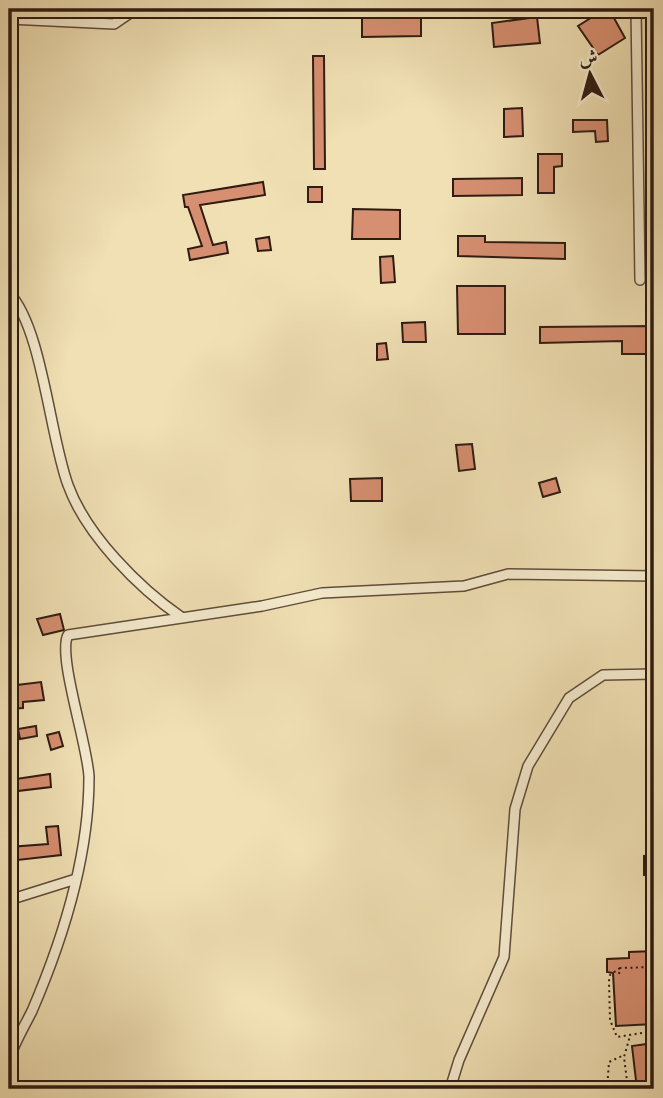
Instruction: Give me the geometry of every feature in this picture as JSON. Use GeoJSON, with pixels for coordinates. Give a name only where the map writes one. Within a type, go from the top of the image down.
{"type":"FeatureCollection","features":[{"type":"Feature","properties":{"kind":"street"},"geometry":{"type":"LineString","coordinates":[[49,9],[74,23]]}},
{"type":"Feature","properties":{"kind":"street"},"geometry":{"type":"LineString","coordinates":[[9,19],[114,24],[136,9]]}},
{"type":"Feature","properties":{"kind":"street"},"geometry":{"type":"LineString","coordinates":[[636,9],[640,280]]}},
{"type":"Feature","properties":{"kind":"street"},"geometry":{"type":"LineString","coordinates":[[9,293],[28,327],[68,487],[89,526],[132,576],[157,601],[181,617]]}},
{"type":"Feature","properties":{"kind":"street"},"geometry":{"type":"LineString","coordinates":[[9,1059],[32,1010],[76,879],[83,843],[88,758],[68,665],[66,639],[75,632],[322,593],[464,586],[508,574],[654,576]]}},
{"type":"Feature","properties":{"kind":"street"},"geometry":{"type":"LineString","coordinates":[[450,1089],[459,1060],[504,957],[515,809],[528,766],[569,698],[603,675],[654,674]]}},
{"type":"Feature","properties":{"kind":"street"},"geometry":{"type":"LineString","coordinates":[[9,900],[76,879]]}},
{"type":"Feature","properties":{"kind":"path"},"geometry":{"type":"LineString","coordinates":[[652,972],[653,967],[620,968],[610,975],[610,1020],[617,1037],[654,1031]]}},
{"type":"Feature","properties":{"kind":"path"},"geometry":{"type":"LineString","coordinates":[[619,974],[620,968]]}},
{"type":"Feature","properties":{"kind":"path"},"geometry":{"type":"LineString","coordinates":[[636,968],[636,973]]}},
{"type":"Feature","properties":{"kind":"path"},"geometry":{"type":"LineString","coordinates":[[628,1089],[624,1055],[630,1035]]}},
{"type":"Feature","properties":{"kind":"path"},"geometry":{"type":"LineString","coordinates":[[607,1089],[608,1062],[624,1055]]}},
{"type":"Feature","properties":{"kind":"building"},"geometry":{"type":"Polygon","coordinates":[[[362,9],[421,9],[421,36],[362,37],[362,9]]]}},
{"type":"Feature","properties":{"kind":"building"},"geometry":{"type":"Polygon","coordinates":[[[609,9],[625,38],[598,55],[578,26],[609,9]]]}},
{"type":"Feature","properties":{"kind":"building"},"geometry":{"type":"Polygon","coordinates":[[[537,17],[540,43],[494,47],[492,23],[537,17]]]}},
{"type":"Feature","properties":{"kind":"building"},"geometry":{"type":"Polygon","coordinates":[[[313,56],[324,56],[325,169],[314,169],[313,56]]]}},
{"type":"Feature","properties":{"kind":"building"},"geometry":{"type":"Polygon","coordinates":[[[522,108],[523,136],[504,137],[504,109],[522,108]]]}},
{"type":"Feature","properties":{"kind":"building"},"geometry":{"type":"Polygon","coordinates":[[[573,120],[607,120],[608,141],[596,142],[595,131],[573,132],[573,120]]]}},
{"type":"Feature","properties":{"kind":"building"},"geometry":{"type":"Polygon","coordinates":[[[538,154],[562,154],[562,166],[554,167],[554,193],[538,193],[538,154]]]}},
{"type":"Feature","properties":{"kind":"building"},"geometry":{"type":"Polygon","coordinates":[[[522,178],[522,195],[453,196],[453,179],[522,178]]]}},
{"type":"Feature","properties":{"kind":"building"},"geometry":{"type":"Polygon","coordinates":[[[263,182],[265,195],[200,205],[213,245],[226,242],[228,253],[190,260],[188,249],[202,246],[188,207],[185,207],[183,195],[263,182]]]}},
{"type":"Feature","properties":{"kind":"building"},"geometry":{"type":"Polygon","coordinates":[[[308,187],[322,187],[322,202],[308,202],[308,187]]]}},
{"type":"Feature","properties":{"kind":"building"},"geometry":{"type":"Polygon","coordinates":[[[353,209],[400,210],[400,239],[352,239],[353,209]]]}},
{"type":"Feature","properties":{"kind":"building"},"geometry":{"type":"Polygon","coordinates":[[[458,236],[485,236],[485,242],[565,243],[565,259],[458,256],[458,236]]]}},
{"type":"Feature","properties":{"kind":"building"},"geometry":{"type":"Polygon","coordinates":[[[269,237],[271,250],[258,251],[256,239],[269,237]]]}},
{"type":"Feature","properties":{"kind":"building"},"geometry":{"type":"Polygon","coordinates":[[[393,256],[395,282],[381,283],[380,257],[393,256]]]}},
{"type":"Feature","properties":{"kind":"building"},"geometry":{"type":"Polygon","coordinates":[[[457,286],[505,286],[505,334],[458,334],[457,286]]]}},
{"type":"Feature","properties":{"kind":"building"},"geometry":{"type":"Polygon","coordinates":[[[425,322],[426,342],[403,342],[402,323],[425,322]]]}},
{"type":"Feature","properties":{"kind":"building"},"geometry":{"type":"Polygon","coordinates":[[[654,326],[654,354],[622,354],[622,341],[540,343],[540,327],[654,326]]]}},
{"type":"Feature","properties":{"kind":"building"},"geometry":{"type":"Polygon","coordinates":[[[386,343],[388,359],[377,360],[377,344],[386,343]]]}},
{"type":"Feature","properties":{"kind":"building"},"geometry":{"type":"Polygon","coordinates":[[[472,444],[475,469],[459,471],[456,445],[472,444]]]}},
{"type":"Feature","properties":{"kind":"building"},"geometry":{"type":"Polygon","coordinates":[[[382,478],[382,501],[351,501],[350,479],[382,478]]]}},
{"type":"Feature","properties":{"kind":"building"},"geometry":{"type":"Polygon","coordinates":[[[556,478],[560,492],[543,497],[539,483],[556,478]]]}},
{"type":"Feature","properties":{"kind":"building"},"geometry":{"type":"Polygon","coordinates":[[[60,614],[64,630],[43,635],[37,619],[60,614]]]}},
{"type":"Feature","properties":{"kind":"building"},"geometry":{"type":"Polygon","coordinates":[[[41,682],[44,700],[23,702],[23,708],[9,709],[9,686],[41,682]]]}},
{"type":"Feature","properties":{"kind":"building"},"geometry":{"type":"Polygon","coordinates":[[[36,726],[37,736],[20,739],[18,729],[36,726]]]}},
{"type":"Feature","properties":{"kind":"building"},"geometry":{"type":"Polygon","coordinates":[[[59,732],[63,746],[51,750],[47,735],[59,732]]]}},
{"type":"Feature","properties":{"kind":"building"},"geometry":{"type":"Polygon","coordinates":[[[50,774],[51,787],[9,792],[9,780],[50,774]]]}},
{"type":"Feature","properties":{"kind":"building"},"geometry":{"type":"Polygon","coordinates":[[[58,826],[61,855],[9,861],[9,847],[48,844],[46,827],[58,826]]]}},
{"type":"Feature","properties":{"kind":"building"},"geometry":{"type":"Polygon","coordinates":[[[654,855],[654,875],[644,875],[644,856],[654,855]]]}},
{"type":"Feature","properties":{"kind":"building"},"geometry":{"type":"Polygon","coordinates":[[[654,951],[654,1024],[616,1026],[613,973],[607,972],[607,959],[629,958],[629,952],[654,951]]]}},
{"type":"Feature","properties":{"kind":"building"},"geometry":{"type":"Polygon","coordinates":[[[654,1043],[654,1089],[637,1089],[632,1046],[654,1043]]]}}]}
